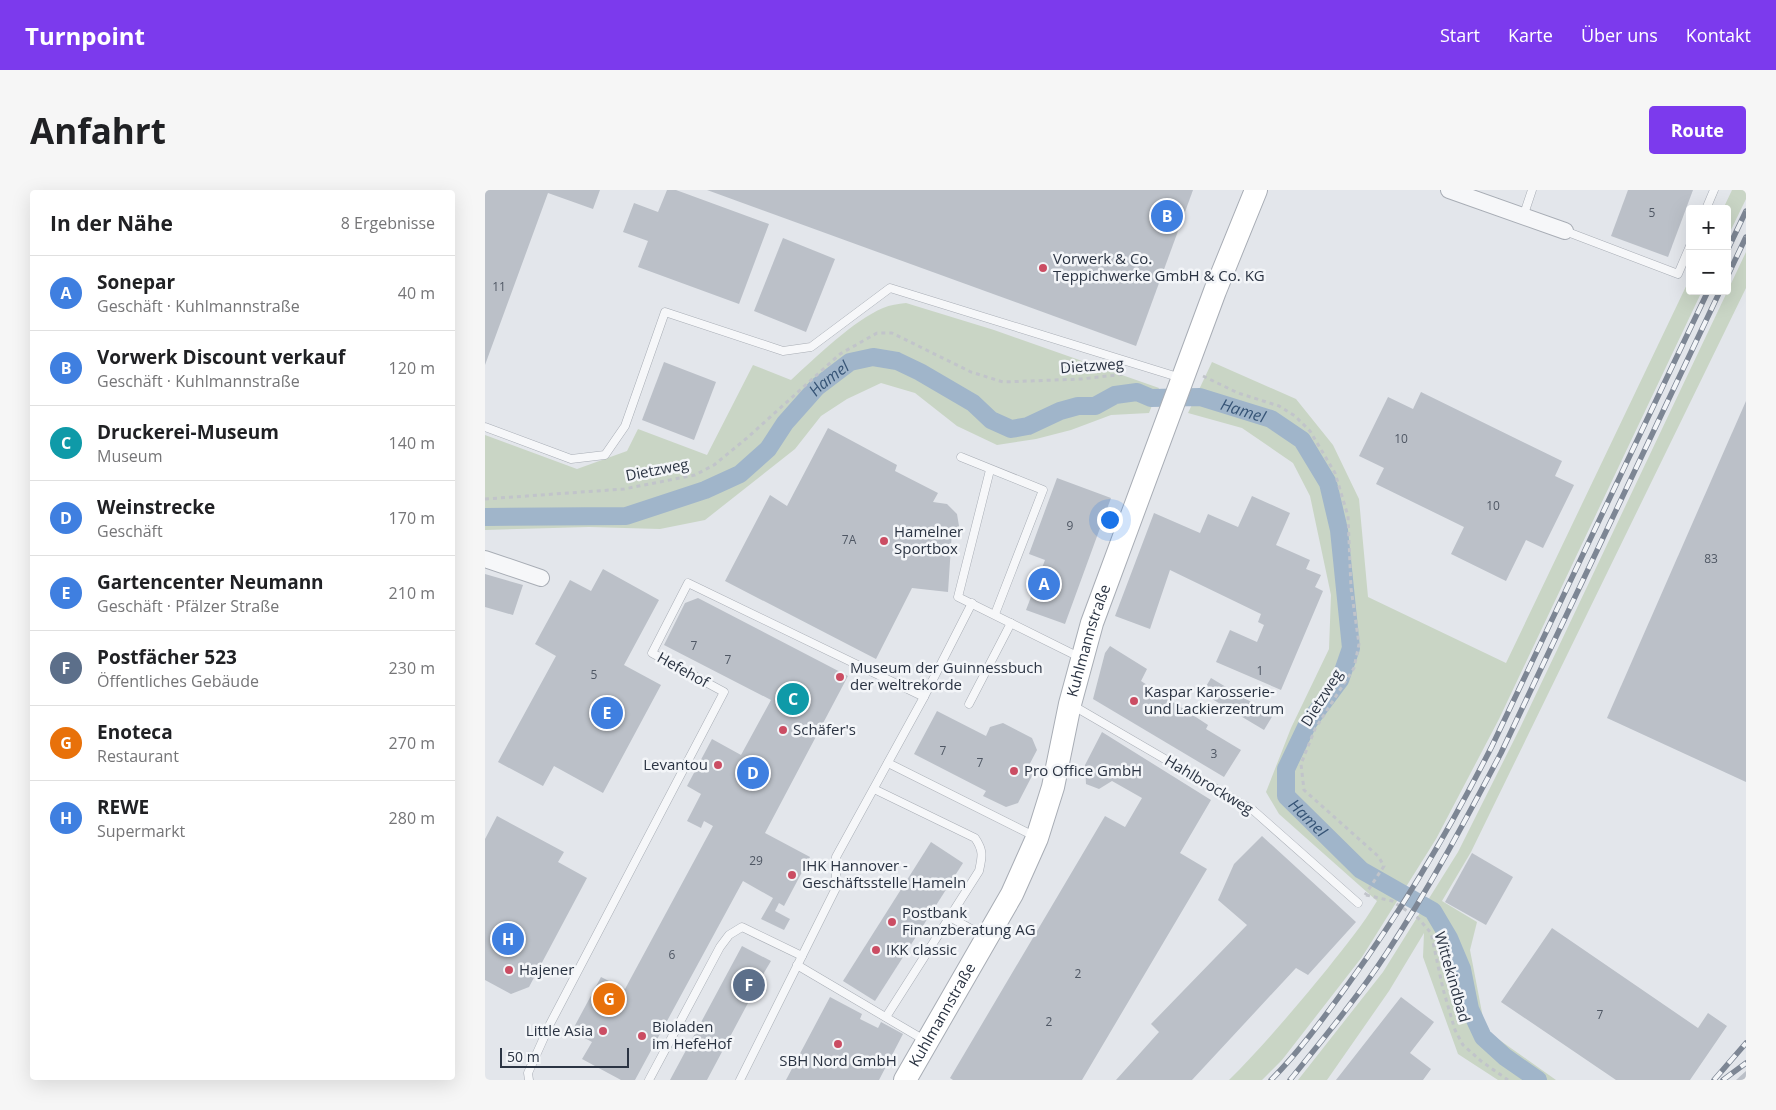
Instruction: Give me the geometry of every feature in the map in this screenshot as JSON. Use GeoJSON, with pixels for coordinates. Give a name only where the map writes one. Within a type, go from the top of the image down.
{"type":"FeatureCollection","features":[{"type":"Feature","properties":{"kind":"main road","name":"Kuhlmannstraße"},"geometry":{"type":"LineString","coordinates":[[905,1080],[1012,894],[1037,838],[1053,787],[1070,704],[1082,658],[1106,584],[1169,413],[1256,190]]}},
{"type":"Feature","properties":{"kind":"street"},"geometry":{"type":"LineString","coordinates":[[1449,190],[1565,231]]}},
{"type":"Feature","properties":{"kind":"street"},"geometry":{"type":"LineString","coordinates":[[485,559],[541,578]]}},
{"type":"Feature","properties":{"kind":"lane"},"geometry":{"type":"LineString","coordinates":[[1523,217],[1532,190]]}},
{"type":"Feature","properties":{"kind":"lane"},"geometry":{"type":"LineString","coordinates":[[1708,205],[1714,190]]}},
{"type":"Feature","properties":{"kind":"lane"},"geometry":{"type":"LineString","coordinates":[[1565,231],[1677,274],[1688,250]]}},
{"type":"Feature","properties":{"kind":"lane"},"geometry":{"type":"LineString","coordinates":[[485,427],[571,459],[605,454],[625,426],[665,312],[783,352],[811,347],[889,288],[1181,384]]}},
{"type":"Feature","properties":{"kind":"lane"},"geometry":{"type":"LineString","coordinates":[[961,456],[990,470],[1043,490],[995,614]]}},
{"type":"Feature","properties":{"kind":"lane"},"geometry":{"type":"LineString","coordinates":[[990,470],[959,597],[1082,658]]}},
{"type":"Feature","properties":{"kind":"lane","name":"Hefehof"},"geometry":{"type":"LineString","coordinates":[[529,1080],[528,1073],[550,1024],[724,692],[652,653],[688,583],[923,697]]}},
{"type":"Feature","properties":{"kind":"lane"},"geometry":{"type":"LineString","coordinates":[[740,1080],[836,888],[836,857],[972,604]]}},
{"type":"Feature","properties":{"kind":"lane"},"geometry":{"type":"LineString","coordinates":[[969,704],[1011,623]]}},
{"type":"Feature","properties":{"kind":"lane","name":"Hahlbrockweg"},"geometry":{"type":"LineString","coordinates":[[1070,704],[1254,811],[1358,903]]}},
{"type":"Feature","properties":{"kind":"lane"},"geometry":{"type":"LineString","coordinates":[[888,763],[1037,838]]}},
{"type":"Feature","properties":{"kind":"lane"},"geometry":{"type":"LineString","coordinates":[[874,789],[975,838],[982,848],[983,855],[979,871],[886,1017]]}},
{"type":"Feature","properties":{"kind":"lane"},"geometry":{"type":"LineString","coordinates":[[950,917],[986,938]]}},
{"type":"Feature","properties":{"kind":"lane"},"geometry":{"type":"LineString","coordinates":[[649,1080],[720,947],[729,935],[742,928],[802,956]]}},
{"type":"Feature","properties":{"kind":"lane"},"geometry":{"type":"LineString","coordinates":[[797,965],[926,1041]]}},
{"type":"Feature","properties":{"kind":"path","name":"Dietzweg"},"geometry":{"type":"LineString","coordinates":[[485,499],[623,489],[695,475],[714,465],[747,438],[840,354],[877,333],[892,333],[971,372],[1003,382],[1081,379],[1127,373]]}},
{"type":"Feature","properties":{"kind":"path","name":"Dietzweg"},"geometry":{"type":"LineString","coordinates":[[1181,384],[1201,376],[1238,394],[1279,406],[1295,416],[1310,431],[1335,473],[1348,516],[1351,588],[1359,644],[1354,668],[1315,729],[1301,764],[1303,790],[1378,856],[1384,866],[1365,895]]}},
{"type":"Feature","properties":{"kind":"path","name":"Wittekindbad"},"geometry":{"type":"LineString","coordinates":[[1365,895],[1392,901],[1418,918],[1431,933],[1443,990],[1455,1030],[1463,1045],[1481,1061],[1508,1080]]}},
{"type":"Feature","properties":{"kind":"green space"},"geometry":{"type":"Polygon","coordinates":[[[1732,190],[1746,190],[1746,199],[1731,230],[1731,205],[1725,205],[1732,190]]]}},
{"type":"Feature","properties":{"kind":"green space"},"geometry":{"type":"Polygon","coordinates":[[[1746,252],[1746,288],[1471,852],[1442,901],[1477,922],[1470,950],[1484,1023],[1491,1034],[1556,1080],[1498,1080],[1458,1054],[1423,957],[1424,933],[1389,991],[1327,1080],[1298,1080],[1383,972],[1458,852],[1520,728],[1726,295],[1731,295],[1731,284],[1746,252]]]}},
{"type":"Feature","properties":{"kind":"green space"},"geometry":{"type":"Polygon","coordinates":[[[1686,286],[1686,295],[1700,295],[1499,719],[1436,839],[1362,957],[1282,1060],[1262,1080],[1229,1080],[1316,983],[1354,935],[1377,901],[1279,814],[1266,792],[1291,728],[1329,649],[1331,595],[1310,496],[1293,463],[1242,428],[1188,413],[1212,362],[1296,399],[1333,445],[1359,499],[1368,597],[1506,663],[1686,286]]]}},
{"type":"Feature","properties":{"kind":"green space"},"geometry":{"type":"Polygon","coordinates":[[[906,303],[994,330],[1159,388],[1149,413],[1111,415],[1071,430],[1036,439],[997,445],[957,426],[915,393],[881,383],[847,399],[821,416],[795,449],[705,520],[660,529],[589,527],[485,530],[485,435],[577,469],[627,451],[638,429],[707,455],[753,365],[791,380],[835,340],[860,321],[883,308],[906,303]]]}},
{"type":"Feature","properties":{"kind":"building"},"geometry":{"type":"Polygon","coordinates":[[[485,190],[600,190],[593,209],[548,193],[485,365],[485,190]]]}},
{"type":"Feature","properties":{"kind":"building"},"geometry":{"type":"Polygon","coordinates":[[[667,190],[676,190],[769,224],[739,304],[638,267],[648,241],[623,232],[634,203],[658,212],[667,190]]]}},
{"type":"Feature","properties":{"kind":"building","name":"Vorwerk & Co. Teppichwerke GmbH & Co. KG"},"geometry":{"type":"Polygon","coordinates":[[[707,190],[1193,190],[1136,346],[707,190]]]}},
{"type":"Feature","properties":{"kind":"building"},"geometry":{"type":"Polygon","coordinates":[[[1628,190],[1693,190],[1668,257],[1611,236],[1628,190]]]}},
{"type":"Feature","properties":{"kind":"building"},"geometry":{"type":"Polygon","coordinates":[[[783,238],[835,259],[806,332],[754,311],[783,238]]]}},
{"type":"Feature","properties":{"kind":"building"},"geometry":{"type":"Polygon","coordinates":[[[664,362],[716,382],[694,440],[642,420],[664,362]]]}},
{"type":"Feature","properties":{"kind":"building"},"geometry":{"type":"Polygon","coordinates":[[[1421,392],[1562,461],[1555,476],[1574,485],[1543,548],[1526,540],[1506,581],[1451,554],[1464,527],[1376,484],[1384,468],[1359,456],[1388,397],[1413,409],[1421,392]]]}},
{"type":"Feature","properties":{"kind":"building"},"geometry":{"type":"Polygon","coordinates":[[[1746,401],[1746,782],[1607,718],[1746,401]]]}},
{"type":"Feature","properties":{"kind":"building"},"geometry":{"type":"Polygon","coordinates":[[[828,428],[897,465],[895,471],[938,493],[933,502],[947,504],[957,514],[960,532],[952,531],[948,592],[912,588],[876,659],[725,581],[770,495],[787,506],[828,428]]]}},
{"type":"Feature","properties":{"kind":"building"},"geometry":{"type":"Polygon","coordinates":[[[1057,478],[1111,498],[1065,624],[1026,610],[1045,560],[1029,554],[1057,478]]]}},
{"type":"Feature","properties":{"kind":"building"},"geometry":{"type":"Polygon","coordinates":[[[1252,496],[1290,513],[1276,545],[1310,560],[1306,569],[1321,575],[1315,587],[1323,591],[1281,690],[1216,662],[1230,630],[1257,642],[1264,625],[1258,622],[1261,614],[1170,570],[1150,629],[1115,616],[1154,513],[1200,533],[1208,514],[1238,527],[1252,496]]]}},
{"type":"Feature","properties":{"kind":"building"},"geometry":{"type":"Polygon","coordinates":[[[603,569],[659,600],[624,665],[661,685],[603,793],[554,766],[543,786],[498,762],[556,656],[535,644],[570,580],[591,591],[603,569]]]}},
{"type":"Feature","properties":{"kind":"building"},"geometry":{"type":"Polygon","coordinates":[[[485,574],[523,585],[513,615],[485,607],[485,574]]]}},
{"type":"Feature","properties":{"kind":"building"},"geometry":{"type":"Polygon","coordinates":[[[698,598],[848,676],[765,833],[810,857],[784,906],[779,903],[775,911],[790,919],[784,930],[761,919],[773,898],[743,881],[635,1080],[621,1080],[582,1059],[592,1042],[572,1031],[601,977],[625,989],[713,826],[704,821],[701,828],[687,821],[701,794],[687,786],[712,739],[741,755],[771,700],[664,645],[685,603],[698,598]]]}},
{"type":"Feature","properties":{"kind":"building"},"geometry":{"type":"Polygon","coordinates":[[[1110,646],[1147,669],[1141,681],[1208,725],[1206,729],[1241,750],[1224,777],[1093,699],[1105,653],[1110,646]]]}},
{"type":"Feature","properties":{"kind":"building"},"geometry":{"type":"Polygon","coordinates":[[[1211,678],[1273,715],[1264,730],[1202,693],[1211,678]]]}},
{"type":"Feature","properties":{"kind":"building"},"geometry":{"type":"Polygon","coordinates":[[[937,711],[986,736],[990,727],[1003,723],[1032,738],[1037,750],[1026,771],[1033,774],[1018,803],[1006,807],[983,796],[986,791],[914,754],[937,711]]]}},
{"type":"Feature","properties":{"kind":"building"},"geometry":{"type":"Polygon","coordinates":[[[1102,732],[1211,800],[1180,853],[1207,869],[1082,1080],[953,1080],[950,1078],[1105,816],[1125,827],[1142,798],[1112,781],[1099,789],[1086,784],[1085,765],[1102,732]]]}},
{"type":"Feature","properties":{"kind":"building"},"geometry":{"type":"Polygon","coordinates":[[[497,816],[564,852],[558,862],[587,878],[529,987],[511,994],[485,980],[485,839],[497,816]]]}},
{"type":"Feature","properties":{"kind":"building"},"geometry":{"type":"Polygon","coordinates":[[[1262,836],[1356,922],[1308,975],[1296,968],[1192,1080],[1116,1080],[1159,1032],[1151,1024],[1247,925],[1218,900],[1234,864],[1262,836]]]}},
{"type":"Feature","properties":{"kind":"building"},"geometry":{"type":"Polygon","coordinates":[[[931,842],[963,863],[875,1001],[843,981],[931,842]]]}},
{"type":"Feature","properties":{"kind":"building"},"geometry":{"type":"Polygon","coordinates":[[[1472,853],[1513,877],[1486,925],[1445,902],[1472,853]]]}},
{"type":"Feature","properties":{"kind":"building"},"geometry":{"type":"Polygon","coordinates":[[[1552,928],[1698,1028],[1708,1013],[1727,1026],[1690,1080],[1616,1080],[1501,1002],[1552,928]]]}},
{"type":"Feature","properties":{"kind":"building"},"geometry":{"type":"Polygon","coordinates":[[[742,946],[771,961],[707,1080],[670,1080],[742,946]]]}},
{"type":"Feature","properties":{"kind":"building"},"geometry":{"type":"Polygon","coordinates":[[[830,997],[862,1014],[860,1019],[878,1028],[881,1022],[903,1034],[879,1080],[786,1080],[830,997]]]}},
{"type":"Feature","properties":{"kind":"building"},"geometry":{"type":"Polygon","coordinates":[[[1401,997],[1434,1022],[1410,1053],[1431,1069],[1423,1080],[1336,1080],[1401,997]]]}},
{"type":"Feature","properties":{"kind":"building"},"geometry":{"type":"Polygon","coordinates":[[[1746,1071],[1746,1080],[1736,1080],[1746,1071]]]}},
{"type":"Feature","properties":{"kind":"waterway","name":"Hamel"},"geometry":{"type":"LineString","coordinates":[[485,517],[626,516],[705,490],[740,474],[768,449],[785,423],[817,387],[850,362],[873,357],[897,361],[920,372],[973,403],[991,420],[1011,429],[1028,426],[1060,411],[1078,406],[1095,406],[1115,395],[1137,392],[1151,398],[1200,397],[1271,419],[1302,440],[1328,483],[1339,530],[1351,648],[1340,680],[1308,723],[1286,769],[1286,796],[1361,870],[1433,911],[1449,938],[1462,969],[1470,1009],[1483,1037],[1505,1057],[1538,1080]]}},
{"type":"Feature","properties":{"kind":"railway"},"geometry":{"type":"LineString","coordinates":[[1727,250],[1746,211]]}},
{"type":"Feature","properties":{"kind":"railway"},"geometry":{"type":"LineString","coordinates":[[1731,269],[1746,237]]}},
{"type":"Feature","properties":{"kind":"railway"},"geometry":{"type":"LineString","coordinates":[[1271,1080],[1312,1033],[1369,954],[1425,867],[1460,807],[1492,746],[1706,295]]}},
{"type":"Feature","properties":{"kind":"railway"},"geometry":{"type":"LineString","coordinates":[[1290,1080],[1375,970],[1417,905],[1460,829],[1501,753],[1718,295]]}},
{"type":"Feature","properties":{"kind":"railway"},"geometry":{"type":"LineString","coordinates":[[1714,1080],[1746,1043]]}},
{"type":"Feature","properties":{"kind":"railway"},"geometry":{"type":"LineString","coordinates":[[1723,1080],[1746,1063]]}},
{"type":"Feature","properties":{"kind":"place","name":"Vorwerk Discount verkauf"},"geometry":{"type":"Point","coordinates":[1167,216]}},
{"type":"Feature","properties":{"kind":"place","name":"Vorwerk & Co. Teppichwerke GmbH & Co. KG"},"geometry":{"type":"Point","coordinates":[1043,268]}},
{"type":"Feature","properties":{"kind":"place","name":"Hamelner Sportbox"},"geometry":{"type":"Point","coordinates":[884,541]}},
{"type":"Feature","properties":{"kind":"place","name":"Sonepar"},"geometry":{"type":"Point","coordinates":[1044,584]}},
{"type":"Feature","properties":{"kind":"place","name":"Museum der Guinnessbuch der weltrekorde"},"geometry":{"type":"Point","coordinates":[840,677]}},
{"type":"Feature","properties":{"kind":"place","name":"Druckerei-Museum"},"geometry":{"type":"Point","coordinates":[793,699]}},
{"type":"Feature","properties":{"kind":"place","name":"Kaspar Karosserie- und Lackierzentrum"},"geometry":{"type":"Point","coordinates":[1134,701]}},
{"type":"Feature","properties":{"kind":"place","name":"Gartencenter Neumann"},"geometry":{"type":"Point","coordinates":[607,713]}},
{"type":"Feature","properties":{"kind":"place","name":"Schäfer's"},"geometry":{"type":"Point","coordinates":[783,730]}},
{"type":"Feature","properties":{"kind":"place","name":"Levantou"},"geometry":{"type":"Point","coordinates":[718,765]}},
{"type":"Feature","properties":{"kind":"place","name":"Pro Office GmbH"},"geometry":{"type":"Point","coordinates":[1014,771]}},
{"type":"Feature","properties":{"kind":"place","name":"Weinstrecke"},"geometry":{"type":"Point","coordinates":[753,773]}},
{"type":"Feature","properties":{"kind":"place","name":"IHK Hannover - Geschäftsstelle Hameln"},"geometry":{"type":"Point","coordinates":[792,875]}},
{"type":"Feature","properties":{"kind":"place","name":"Postbank Finanzberatung AG"},"geometry":{"type":"Point","coordinates":[892,922]}},
{"type":"Feature","properties":{"kind":"place","name":"REWE"},"geometry":{"type":"Point","coordinates":[508,939]}},
{"type":"Feature","properties":{"kind":"place","name":"IKK classic"},"geometry":{"type":"Point","coordinates":[876,950]}},
{"type":"Feature","properties":{"kind":"place","name":"Hajener"},"geometry":{"type":"Point","coordinates":[509,970]}},
{"type":"Feature","properties":{"kind":"place","name":"Postfächer 523"},"geometry":{"type":"Point","coordinates":[749,985]}},
{"type":"Feature","properties":{"kind":"place","name":"Enoteca"},"geometry":{"type":"Point","coordinates":[609,999]}},
{"type":"Feature","properties":{"kind":"place","name":"Little Asia"},"geometry":{"type":"Point","coordinates":[603,1031]}},
{"type":"Feature","properties":{"kind":"place","name":"Bioladen im HefeHof"},"geometry":{"type":"Point","coordinates":[642,1036]}},
{"type":"Feature","properties":{"kind":"place","name":"SBH Nord GmbH"},"geometry":{"type":"Point","coordinates":[838,1044]}}]}
